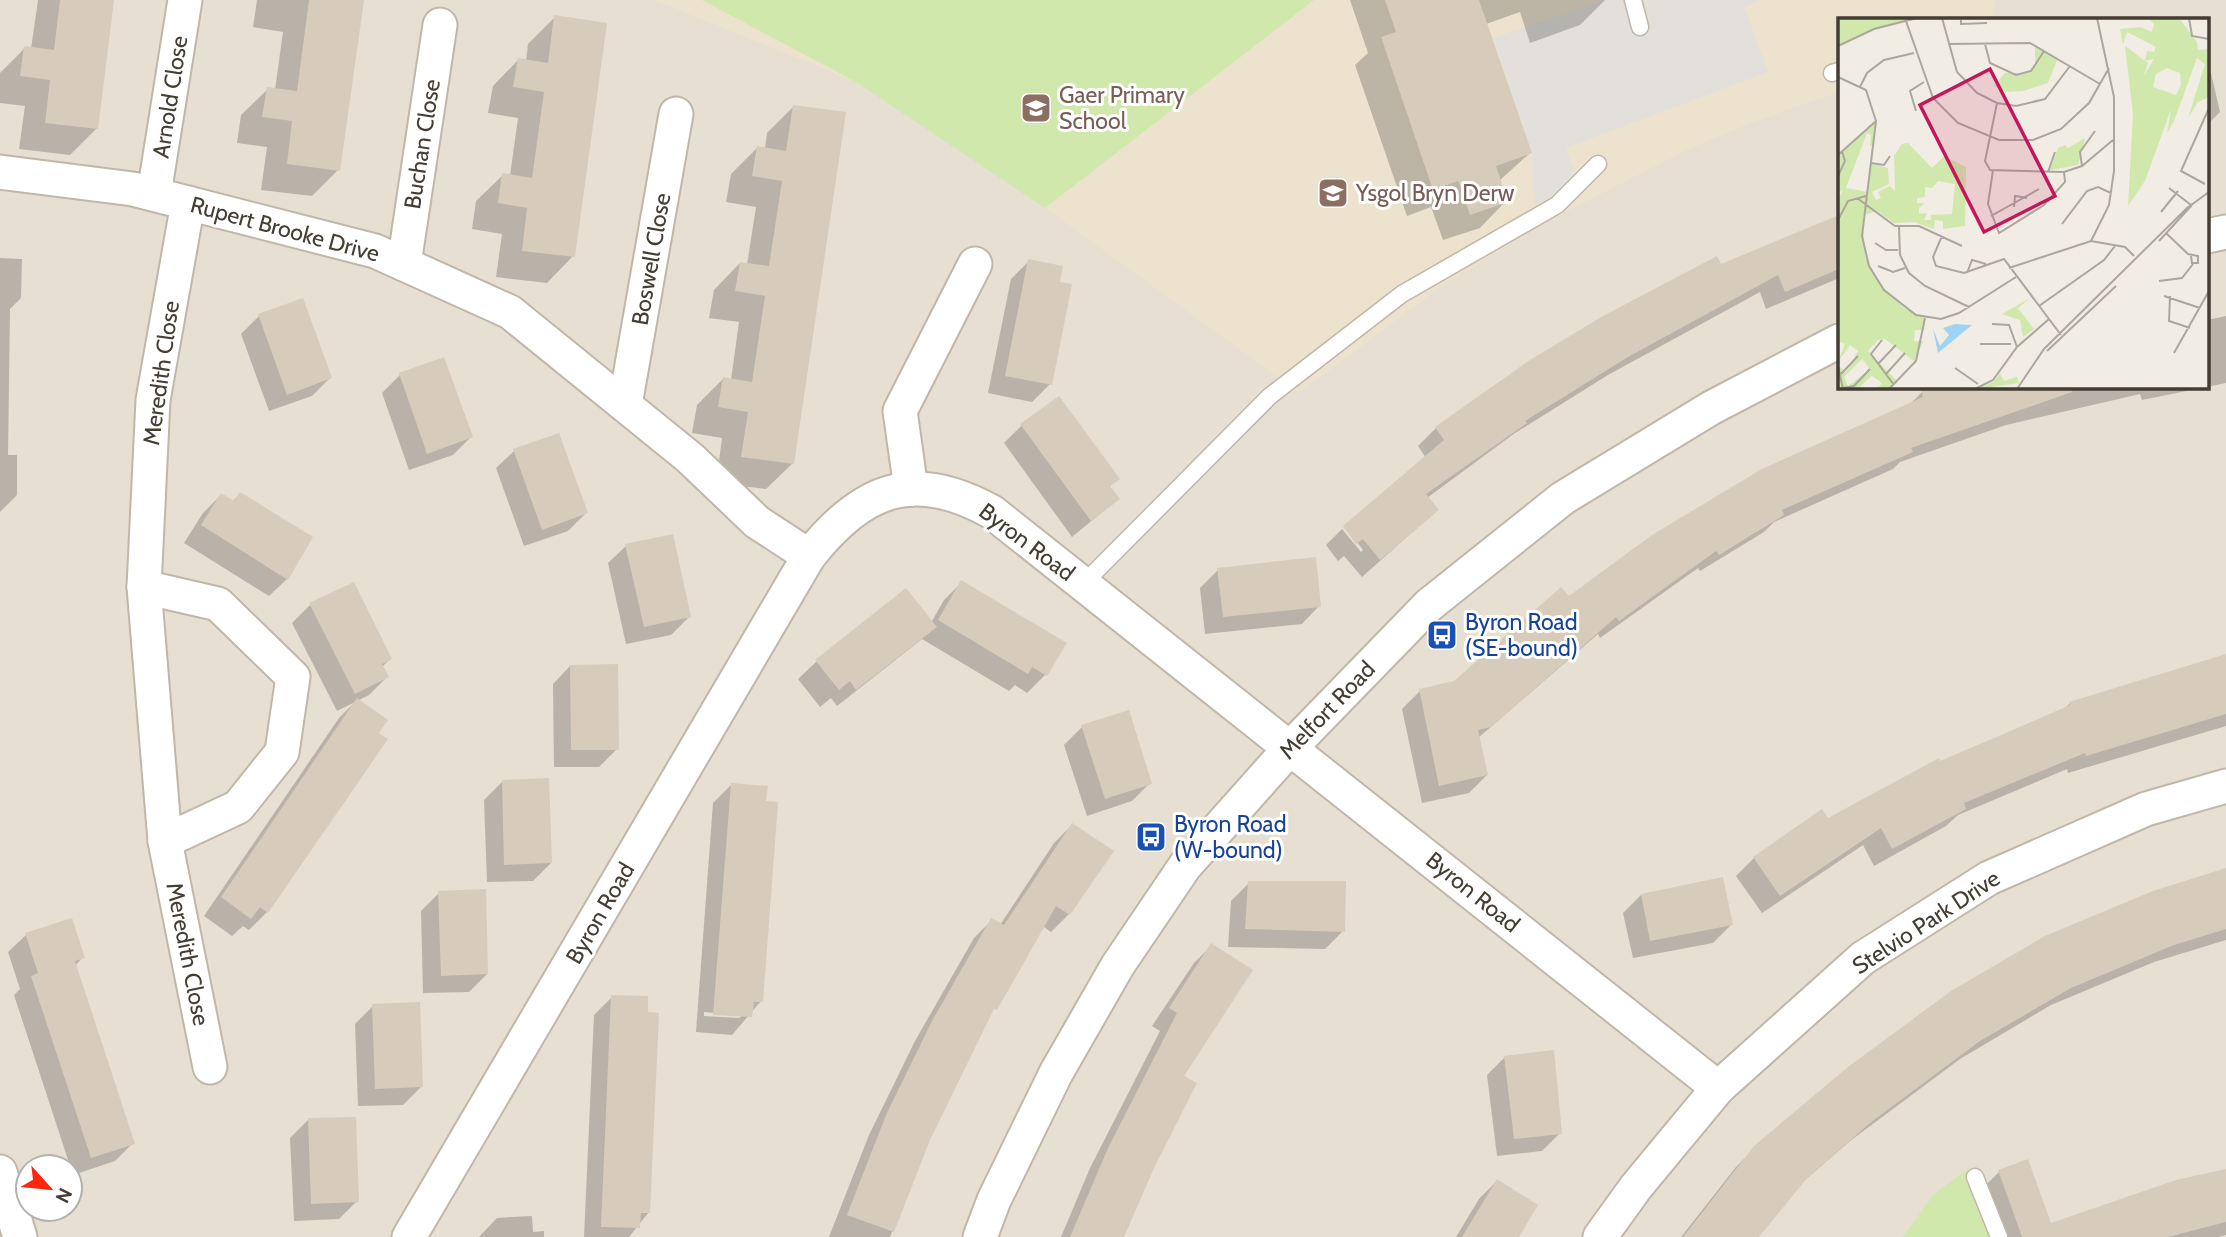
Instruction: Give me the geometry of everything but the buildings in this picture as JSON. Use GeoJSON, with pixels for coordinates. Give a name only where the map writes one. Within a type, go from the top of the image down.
{"type":"FeatureCollection","features":[{"type":"Feature","properties":{"kind":"street","name":"Arnold Close"},"geometry":{"type":"LineString","coordinates":[[155,194],[185,0]]}},
{"type":"Feature","properties":{"kind":"street","name":"Buchan Close"},"geometry":{"type":"LineString","coordinates":[[404,264],[440,25]]}},
{"type":"Feature","properties":{"kind":"street","name":"Boswell Close"},"geometry":{"type":"LineString","coordinates":[[625,404],[676,114]]}},
{"type":"Feature","properties":{"kind":"street","name":"Rupert Brooke Drive"},"geometry":{"type":"LineString","coordinates":[[0,172],[155,194],[375,251],[510,312],[690,458],[748,515],[809,556]]}},
{"type":"Feature","properties":{"kind":"street","name":"Meredith Close"},"geometry":{"type":"LineString","coordinates":[[188,203],[153,400],[144,587],[166,841],[210,1067]]}},
{"type":"Feature","properties":{"kind":"street"},"geometry":{"type":"LineString","coordinates":[[2208,236],[2226,232]]}},
{"type":"Feature","properties":{"kind":"street"},"geometry":{"type":"LineString","coordinates":[[911,489],[900,428],[900,411],[975,264]]}},
{"type":"Feature","properties":{"kind":"street","name":"Melfort Road"},"geometry":{"type":"LineString","coordinates":[[980,1237],[993,1200],[1056,1073],[1118,965],[1185,866],[1291,747],[1429,605],[1563,498],[1712,408],[1838,342]]}},
{"type":"Feature","properties":{"kind":"street","name":"Byron Road"},"geometry":{"type":"LineString","coordinates":[[409,1237],[809,556],[834,525],[858,505],[911,489],[942,491],[969,499],[992,512],[1718,1088]]}},
{"type":"Feature","properties":{"kind":"street"},"geometry":{"type":"LineString","coordinates":[[144,587],[218,604],[293,677],[282,752],[239,807],[166,841]]}},
{"type":"Feature","properties":{"kind":"street","name":"Stelvio Park Drive"},"geometry":{"type":"LineString","coordinates":[[1600,1237],[1636,1187],[1718,1088],[1863,958],[1989,878],[2146,809],[2226,786]]}},
{"type":"Feature","properties":{"kind":"street"},"geometry":{"type":"LineString","coordinates":[[0,1172],[20,1237]]}},
{"type":"Feature","properties":{"kind":"lane"},"geometry":{"type":"LineString","coordinates":[[1633,0],[1640,27]]}},
{"type":"Feature","properties":{"kind":"lane"},"geometry":{"type":"LineString","coordinates":[[1083,584],[1270,396],[1402,294],[1557,205],[1598,164]]}},
{"type":"Feature","properties":{"kind":"lane"},"geometry":{"type":"LineString","coordinates":[[1975,1177],[1999,1237]]}},
{"type":"Feature","properties":{"kind":"shaded area"},"geometry":{"type":"Polygon","coordinates":[[[0,0],[2226,0],[2226,1237],[0,1237],[0,0]]]}},
{"type":"Feature","properties":{"kind":"shaded area","name":"Ysgol Bryn Derw"},"geometry":{"type":"Polygon","coordinates":[[[654,0],[1995,0],[1993,18],[1838,18],[1838,92],[1751,123],[1687,150],[1540,225],[1448,282],[1299,393],[1045,208],[941,135],[856,82],[654,0]]]}},
{"type":"Feature","properties":{"kind":"shaded area"},"geometry":{"type":"Polygon","coordinates":[[[1606,0],[1761,0],[1744,7],[1768,72],[1566,148],[1580,187],[1535,205],[1532,153],[1493,38],[1606,0]]]}},
{"type":"Feature","properties":{"kind":"green space","name":"Gaer Primary School"},"geometry":{"type":"Polygon","coordinates":[[[702,0],[1314,0],[1045,208],[856,82],[702,0]]]}},
{"type":"Feature","properties":{"kind":"green space"},"geometry":{"type":"Polygon","coordinates":[[[1969,1168],[1998,1237],[1903,1237],[1934,1194],[1969,1168]]]}},
{"type":"Feature","properties":{"kind":"place","name":"Gaer Primary School"},"geometry":{"type":"Point","coordinates":[1036,108]}},
{"type":"Feature","properties":{"kind":"place","name":"Ysgol Bryn Derw"},"geometry":{"type":"Point","coordinates":[1333,193]}},
{"type":"Feature","properties":{"kind":"place","name":"Byron Road (SE-bound)"},"geometry":{"type":"Point","coordinates":[1442,635]}},
{"type":"Feature","properties":{"kind":"place","name":"Byron Road (W-bound)"},"geometry":{"type":"Point","coordinates":[1151,837]}}]}
